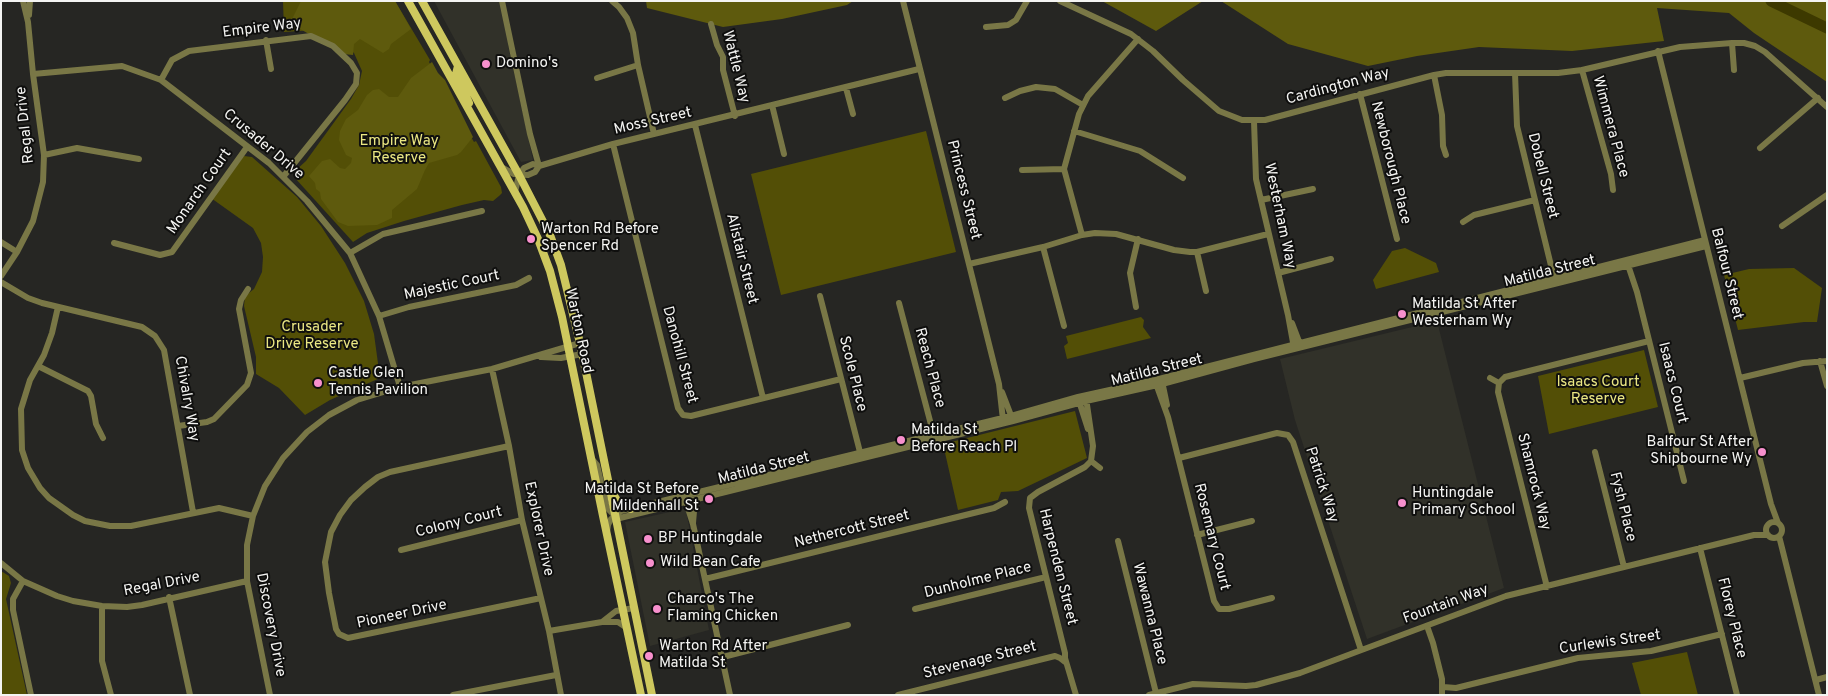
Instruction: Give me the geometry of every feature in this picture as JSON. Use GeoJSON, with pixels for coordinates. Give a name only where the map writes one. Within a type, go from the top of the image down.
{"type":"FeatureCollection","features":[{"type":"Feature","properties":{"kind":"main road"},"geometry":{"type":"LineString","coordinates":[[404,1],[417,18]]}},
{"type":"Feature","properties":{"kind":"main road","name":"Warton Road"},"geometry":{"type":"LineString","coordinates":[[408,1],[515,192],[538,238],[548,264],[557,295],[641,695]]}},
{"type":"Feature","properties":{"kind":"main road","name":"Warton Road"},"geometry":{"type":"LineString","coordinates":[[422,1],[519,175],[550,235],[561,265],[580,344],[652,695]]}},
{"type":"Feature","properties":{"kind":"main road"},"geometry":{"type":"LineString","coordinates":[[458,66],[456,74],[466,94],[469,110]]}},
{"type":"Feature","properties":{"kind":"main road"},"geometry":{"type":"LineString","coordinates":[[488,118],[494,142],[490,149]]}},
{"type":"Feature","properties":{"kind":"main road"},"geometry":{"type":"LineString","coordinates":[[608,487],[620,505],[631,509]]}},
{"type":"Feature","properties":{"kind":"main road"},"geometry":{"type":"LineString","coordinates":[[620,597],[631,594]]}},
{"type":"Feature","properties":{"kind":"main road"},"geometry":{"type":"LineString","coordinates":[[629,638],[639,636]]}},
{"type":"Feature","properties":{"kind":"street","name":"Regal Drive"},"geometry":{"type":"LineString","coordinates":[[1,276],[17,252],[33,221],[43,182],[44,155],[28,22],[23,1]]}},
{"type":"Feature","properties":{"kind":"street","name":"Regal Drive"},"geometry":{"type":"LineString","coordinates":[[28,22],[30,1]]}},
{"type":"Feature","properties":{"kind":"street"},"geometry":{"type":"LineString","coordinates":[[502,1],[530,134],[539,166]]}},
{"type":"Feature","properties":{"kind":"street"},"geometry":{"type":"LineString","coordinates":[[612,1],[620,6],[633,33],[638,65],[654,134]]}},
{"type":"Feature","properties":{"kind":"street","name":"Princess Street"},"geometry":{"type":"LineString","coordinates":[[903,1],[999,384],[1012,419]]}},
{"type":"Feature","properties":{"kind":"street"},"geometry":{"type":"LineString","coordinates":[[986,27],[1008,24],[1016,20],[1023,11],[1027,1]]}},
{"type":"Feature","properties":{"kind":"street","name":"Cardington Way"},"geometry":{"type":"LineString","coordinates":[[1060,1],[1123,30],[1138,39],[1219,111],[1242,120],[1265,120],[1446,73],[1558,73],[1582,70],[1680,47],[1732,43],[1744,43],[1755,46],[1765,52],[1827,108]]}},
{"type":"Feature","properties":{"kind":"street","name":"Wattle Way"},"geometry":{"type":"LineString","coordinates":[[712,24],[717,45],[723,57],[723,70],[735,116]]}},
{"type":"Feature","properties":{"kind":"street","name":"Empire Way"},"geometry":{"type":"LineString","coordinates":[[162,80],[172,60],[190,51],[266,40],[311,36],[333,46],[351,63],[357,73],[356,84],[283,177]]}},
{"type":"Feature","properties":{"kind":"street"},"geometry":{"type":"LineString","coordinates":[[1082,234],[1064,169],[1074,131],[1083,105],[1092,91],[1138,39]]}},
{"type":"Feature","properties":{"kind":"street"},"geometry":{"type":"LineString","coordinates":[[266,40],[271,69]]}},
{"type":"Feature","properties":{"kind":"street"},"geometry":{"type":"LineString","coordinates":[[1732,43],[1734,70]]}},
{"type":"Feature","properties":{"kind":"street","name":"Balfour Street"},"geometry":{"type":"LineString","coordinates":[[1658,51],[1771,504],[1782,530],[1772,532]]}},
{"type":"Feature","properties":{"kind":"street"},"geometry":{"type":"LineString","coordinates":[[597,78],[638,65]]}},
{"type":"Feature","properties":{"kind":"street","name":"Crusader Drive"},"geometry":{"type":"LineString","coordinates":[[33,74],[122,66],[162,80],[269,163],[307,201],[350,253],[379,316],[400,387]]}},
{"type":"Feature","properties":{"kind":"street","name":"Moss Street"},"geometry":{"type":"LineString","coordinates":[[519,175],[528,176],[535,172],[539,166],[613,144],[735,116],[919,69]]}},
{"type":"Feature","properties":{"kind":"street","name":"Wimmera Place"},"geometry":{"type":"LineString","coordinates":[[1582,70],[1611,174],[1613,190]]}},
{"type":"Feature","properties":{"kind":"street","name":"Dobell Street"},"geometry":{"type":"LineString","coordinates":[[1514,73],[1517,126],[1555,281]]}},
{"type":"Feature","properties":{"kind":"street"},"geometry":{"type":"LineString","coordinates":[[1434,75],[1442,115],[1443,146],[1446,155]]}},
{"type":"Feature","properties":{"kind":"street"},"geometry":{"type":"LineString","coordinates":[[1006,98],[1020,91],[1036,87],[1055,90],[1083,105]]}},
{"type":"Feature","properties":{"kind":"street"},"geometry":{"type":"LineString","coordinates":[[846,88],[853,114]]}},
{"type":"Feature","properties":{"kind":"street","name":"Newborough Place"},"geometry":{"type":"LineString","coordinates":[[1360,94],[1397,239]]}},
{"type":"Feature","properties":{"kind":"street"},"geometry":{"type":"LineString","coordinates":[[1760,148],[1818,98]]}},
{"type":"Feature","properties":{"kind":"street"},"geometry":{"type":"LineString","coordinates":[[772,106],[784,154]]}},
{"type":"Feature","properties":{"kind":"street","name":"Westerham Way"},"geometry":{"type":"LineString","coordinates":[[1254,121],[1255,163],[1261,200],[1297,346]]}},
{"type":"Feature","properties":{"kind":"street","name":"Alistair Street"},"geometry":{"type":"LineString","coordinates":[[694,125],[763,398]]}},
{"type":"Feature","properties":{"kind":"street"},"geometry":{"type":"LineString","coordinates":[[1074,131],[1140,152],[1182,178]]}},
{"type":"Feature","properties":{"kind":"street","name":"Danohill Street"},"geometry":{"type":"LineString","coordinates":[[613,144],[678,408],[683,415],[691,416],[840,379]]}},
{"type":"Feature","properties":{"kind":"street","name":"Monarch Court"},"geometry":{"type":"LineString","coordinates":[[114,243],[160,255],[172,252],[247,147]]}},
{"type":"Feature","properties":{"kind":"street"},"geometry":{"type":"LineString","coordinates":[[44,155],[77,148],[139,159]]}},
{"type":"Feature","properties":{"kind":"street"},"geometry":{"type":"LineString","coordinates":[[501,167],[507,172],[519,175],[515,192]]}},
{"type":"Feature","properties":{"kind":"street"},"geometry":{"type":"LineString","coordinates":[[1022,170],[1064,169]]}},
{"type":"Feature","properties":{"kind":"street"},"geometry":{"type":"LineString","coordinates":[[1261,200],[1313,188]]}},
{"type":"Feature","properties":{"kind":"street"},"geometry":{"type":"LineString","coordinates":[[1782,226],[1827,195]]}},
{"type":"Feature","properties":{"kind":"street"},"geometry":{"type":"LineString","coordinates":[[1462,222],[1474,215],[1535,200]]}},
{"type":"Feature","properties":{"kind":"street"},"geometry":{"type":"LineString","coordinates":[[350,253],[383,234],[482,211]]}},
{"type":"Feature","properties":{"kind":"street"},"geometry":{"type":"LineString","coordinates":[[970,264],[1043,247],[1082,234],[1106,232],[1181,251],[1197,252],[1268,234]]}},
{"type":"Feature","properties":{"kind":"street"},"geometry":{"type":"LineString","coordinates":[[1136,307],[1130,273],[1138,240]]}},
{"type":"Feature","properties":{"kind":"street"},"geometry":{"type":"LineString","coordinates":[[1,242],[17,252]]}},
{"type":"Feature","properties":{"kind":"street","name":"Matilda Street"},"geometry":{"type":"LineString","coordinates":[[614,515],[620,518],[688,498],[1012,419],[1078,400],[1159,382],[1706,243]]}},
{"type":"Feature","properties":{"kind":"street"},"geometry":{"type":"LineString","coordinates":[[1043,247],[1064,326]]}},
{"type":"Feature","properties":{"kind":"street"},"geometry":{"type":"LineString","coordinates":[[1197,252],[1206,291]]}},
{"type":"Feature","properties":{"kind":"street"},"geometry":{"type":"LineString","coordinates":[[1278,273],[1331,259]]}},
{"type":"Feature","properties":{"kind":"street","name":"Isaacs Court"},"geometry":{"type":"LineString","coordinates":[[1630,263],[1637,284],[1637,292],[1684,480]]}},
{"type":"Feature","properties":{"kind":"street","name":"Majestic Court"},"geometry":{"type":"LineString","coordinates":[[379,316],[409,307],[516,285],[528,278]]}},
{"type":"Feature","properties":{"kind":"street","name":"Chivalry Way"},"geometry":{"type":"LineString","coordinates":[[1,282],[28,298],[142,328],[156,336],[164,350],[192,512]]}},
{"type":"Feature","properties":{"kind":"street"},"geometry":{"type":"LineString","coordinates":[[178,426],[207,422],[214,419],[247,385],[251,373],[239,309],[241,300],[248,289]]}},
{"type":"Feature","properties":{"kind":"street","name":"Scole Place"},"geometry":{"type":"LineString","coordinates":[[820,296],[861,455]]}},
{"type":"Feature","properties":{"kind":"street","name":"Reach Place"},"geometry":{"type":"LineString","coordinates":[[899,303],[934,437]]}},
{"type":"Feature","properties":{"kind":"street"},"geometry":{"type":"LineString","coordinates":[[58,307],[52,333],[25,393],[21,410],[20,430],[22,450],[28,468],[40,488],[49,498],[85,521],[110,526],[131,526],[219,508],[253,516]]}},
{"type":"Feature","properties":{"kind":"street"},"geometry":{"type":"LineString","coordinates":[[1490,378],[1499,383],[1505,377],[1649,341]]}},
{"type":"Feature","properties":{"kind":"street","name":"Discovery Drive"},"geometry":{"type":"LineString","coordinates":[[270,695],[247,580],[247,545],[253,516],[265,486],[283,458],[307,432],[329,415],[357,400],[400,387],[492,370],[580,344]]}},
{"type":"Feature","properties":{"kind":"street","name":"Discovery Drive"},"geometry":{"type":"LineString","coordinates":[[536,357],[561,358],[582,354]]}},
{"type":"Feature","properties":{"kind":"street"},"geometry":{"type":"LineString","coordinates":[[1740,378],[1803,363],[1824,361],[1827,386]]}},
{"type":"Feature","properties":{"kind":"street"},"geometry":{"type":"LineString","coordinates":[[38,366],[88,392],[91,396],[96,424],[103,438]]}},
{"type":"Feature","properties":{"kind":"street","name":"Explorer Drive"},"geometry":{"type":"LineString","coordinates":[[492,370],[522,520],[549,631],[561,695]]}},
{"type":"Feature","properties":{"kind":"street","name":"Rosemary Court"},"geometry":{"type":"LineString","coordinates":[[1159,382],[1214,600],[1219,609],[1229,609],[1272,598]]}},
{"type":"Feature","properties":{"kind":"street","name":"Shamrock Way"},"geometry":{"type":"LineString","coordinates":[[1499,383],[1498,392],[1546,587]]}},
{"type":"Feature","properties":{"kind":"street","name":"Princess Street"},"geometry":{"type":"LineString","coordinates":[[999,384],[1003,421]]}},
{"type":"Feature","properties":{"kind":"street"},"geometry":{"type":"LineString","coordinates":[[1086,398],[1093,446],[1091,461],[1100,468]]}},
{"type":"Feature","properties":{"kind":"street"},"geometry":{"type":"LineString","coordinates":[[1078,400],[1090,432]]}},
{"type":"Feature","properties":{"kind":"street","name":"Patrick Way"},"geometry":{"type":"LineString","coordinates":[[1179,458],[1277,433],[1288,435],[1294,442],[1362,650]]}},
{"type":"Feature","properties":{"kind":"street","name":"Pioneer Drive"},"geometry":{"type":"LineString","coordinates":[[508,446],[390,472],[378,477],[351,500],[331,532],[325,562],[336,629],[338,634],[348,638],[541,598]]}},
{"type":"Feature","properties":{"kind":"street","name":"Fysh Place"},"geometry":{"type":"LineString","coordinates":[[1595,452],[1624,567]]}},
{"type":"Feature","properties":{"kind":"street"},"geometry":{"type":"LineString","coordinates":[[591,458],[597,465],[607,508],[614,515],[608,524],[607,536]]}},
{"type":"Feature","properties":{"kind":"street","name":"Harpenden Street"},"geometry":{"type":"LineString","coordinates":[[1076,695],[1066,663],[1029,508],[1030,498],[1085,467],[1091,461]]}},
{"type":"Feature","properties":{"kind":"street"},"geometry":{"type":"LineString","coordinates":[[688,498],[694,511],[693,524],[730,695]]}},
{"type":"Feature","properties":{"kind":"street","name":"Matilda Street"},"geometry":{"type":"LineString","coordinates":[[614,515],[621,511],[688,498]]}},
{"type":"Feature","properties":{"kind":"street","name":"Nethercott Street"},"geometry":{"type":"LineString","coordinates":[[705,579],[994,508],[1005,502]]}},
{"type":"Feature","properties":{"kind":"street","name":"Balfour Street"},"geometry":{"type":"LineString","coordinates":[[1771,504],[1772,532],[1780,551],[1784,554],[1819,695]]}},
{"type":"Feature","properties":{"kind":"street","name":"Colony Court"},"geometry":{"type":"LineString","coordinates":[[401,550],[522,520]]}},
{"type":"Feature","properties":{"kind":"street"},"geometry":{"type":"LineString","coordinates":[[1197,535],[1252,521]]}},
{"type":"Feature","properties":{"kind":"street"},"geometry":{"type":"LineString","coordinates":[[1772,532],[1778,523]]}},
{"type":"Feature","properties":{"kind":"street","name":"Fountain Way"},"geometry":{"type":"LineString","coordinates":[[1153,694],[1192,684],[1256,685],[1300,673],[1506,596],[1772,532]]}},
{"type":"Feature","properties":{"kind":"street","name":"Wawanna Place"},"geometry":{"type":"LineString","coordinates":[[1118,541],[1153,694]]}},
{"type":"Feature","properties":{"kind":"street","name":"Florey Place"},"geometry":{"type":"LineString","coordinates":[[1700,548],[1737,695]]}},
{"type":"Feature","properties":{"kind":"street","name":"Regal Drive"},"geometry":{"type":"LineString","coordinates":[[1,563],[23,581],[73,602],[102,606],[135,606],[247,580]]}},
{"type":"Feature","properties":{"kind":"street","name":"Dunholme Place"},"geometry":{"type":"LineString","coordinates":[[915,610],[1046,577]]}},
{"type":"Feature","properties":{"kind":"street"},"geometry":{"type":"LineString","coordinates":[[23,581],[13,599],[13,610],[31,695]]}},
{"type":"Feature","properties":{"kind":"street"},"geometry":{"type":"LineString","coordinates":[[169,597],[190,695]]}},
{"type":"Feature","properties":{"kind":"street"},"geometry":{"type":"LineString","coordinates":[[102,606],[102,661],[111,695]]}},
{"type":"Feature","properties":{"kind":"street"},"geometry":{"type":"LineString","coordinates":[[602,622],[616,611],[634,608]]}},
{"type":"Feature","properties":{"kind":"street"},"geometry":{"type":"LineString","coordinates":[[549,631],[602,622],[618,622],[627,628]]}},
{"type":"Feature","properties":{"kind":"street"},"geometry":{"type":"LineString","coordinates":[[722,657],[848,626]]}},
{"type":"Feature","properties":{"kind":"street"},"geometry":{"type":"LineString","coordinates":[[1427,626],[1433,643],[1443,691]]}},
{"type":"Feature","properties":{"kind":"street","name":"Curlewis Street"},"geometry":{"type":"LineString","coordinates":[[1443,691],[1578,658],[1650,650],[1722,634]]}},
{"type":"Feature","properties":{"kind":"street","name":"Harpenden Street"},"geometry":{"type":"LineString","coordinates":[[1065,653],[1069,656],[1073,672],[1072,678]]}},
{"type":"Feature","properties":{"kind":"street","name":"Stevenage Street"},"geometry":{"type":"LineString","coordinates":[[898,695],[1055,656],[1066,663]]}},
{"type":"Feature","properties":{"kind":"street"},"geometry":{"type":"LineString","coordinates":[[453,695],[556,675]]}},
{"type":"Feature","properties":{"kind":"street"},"geometry":{"type":"LineString","coordinates":[[1816,680],[1827,677]]}},
{"type":"Feature","properties":{"kind":"shaded area"},"geometry":{"type":"Polygon","coordinates":[[[434,1],[504,1],[512,38],[508,45],[533,160],[521,162],[434,1]]]}},
{"type":"Feature","properties":{"kind":"shaded area","name":"Huntingdale Primary School"},"geometry":{"type":"Polygon","coordinates":[[[1437,321],[1504,588],[1367,639],[1295,420],[1280,359],[1437,321]]]}},
{"type":"Feature","properties":{"kind":"shaded area"},"geometry":{"type":"Polygon","coordinates":[[[683,509],[686,511],[709,630],[650,646],[625,522],[683,509]]]}},
{"type":"Feature","properties":{"kind":"green space","name":"Empire Way Reserve"},"geometry":{"type":"Polygon","coordinates":[[[283,1],[395,1],[430,60],[429,62],[474,142],[476,141],[501,187],[502,193],[493,201],[484,200],[404,221],[367,233],[353,242],[295,178],[296,170],[306,161],[351,99],[359,85],[362,71],[354,53],[334,36],[316,30],[284,32],[283,1]]]}},
{"type":"Feature","properties":{"kind":"green space"},"geometry":{"type":"Polygon","coordinates":[[[301,1],[395,1],[411,29],[391,44],[389,49],[383,53],[360,39],[354,44],[353,55],[343,54],[290,23],[301,1]]]}},
{"type":"Feature","properties":{"kind":"green space"},"geometry":{"type":"Polygon","coordinates":[[[646,1],[853,1],[847,5],[782,19],[723,27],[647,8],[646,1]]]}},
{"type":"Feature","properties":{"kind":"green space"},"geometry":{"type":"Polygon","coordinates":[[[1102,1],[1203,1],[1156,31],[1102,1]]]}},
{"type":"Feature","properties":{"kind":"green space"},"geometry":{"type":"Polygon","coordinates":[[[1221,1],[1827,1],[1827,82],[1754,33],[1729,13],[1657,8],[1664,41],[1572,51],[1479,47],[1417,56],[1368,66],[1288,44],[1221,1]]]}},
{"type":"Feature","properties":{"kind":"green space"},"geometry":{"type":"Polygon","coordinates":[[[432,62],[438,73],[445,80],[473,137],[457,155],[429,163],[417,189],[392,210],[392,218],[377,225],[348,226],[338,222],[321,199],[320,192],[316,189],[315,183],[309,176],[322,161],[330,159],[340,168],[345,169],[351,163],[352,158],[346,155],[339,140],[340,131],[346,119],[358,110],[367,95],[373,90],[379,89],[389,97],[398,97],[411,78],[432,62]]]}},
{"type":"Feature","properties":{"kind":"green space"},"geometry":{"type":"Polygon","coordinates":[[[926,131],[956,252],[781,295],[751,174],[926,131]]]}},
{"type":"Feature","properties":{"kind":"green space","name":"Crusader Drive Reserve"},"geometry":{"type":"Polygon","coordinates":[[[244,156],[252,157],[297,197],[321,226],[345,263],[364,301],[374,334],[380,378],[330,400],[305,415],[279,388],[256,374],[256,357],[244,306],[245,296],[254,289],[262,272],[263,257],[261,243],[253,228],[211,198],[244,156]]]}},
{"type":"Feature","properties":{"kind":"green space"},"geometry":{"type":"Polygon","coordinates":[[[1405,248],[1436,263],[1439,272],[1376,289],[1373,280],[1392,251],[1405,248]]]}},
{"type":"Feature","properties":{"kind":"green space"},"geometry":{"type":"Polygon","coordinates":[[[1794,268],[1822,288],[1817,322],[1738,330],[1724,275],[1749,269],[1794,268]]]}},
{"type":"Feature","properties":{"kind":"green space"},"geometry":{"type":"Polygon","coordinates":[[[1141,317],[1144,320],[1143,327],[1151,338],[1067,359],[1064,346],[1068,343],[1066,336],[1141,317]]]}},
{"type":"Feature","properties":{"kind":"green space","name":"Isaacs Court Reserve"},"geometry":{"type":"Polygon","coordinates":[[[1644,350],[1658,407],[1549,434],[1538,376],[1644,350]]]}},
{"type":"Feature","properties":{"kind":"green space"},"geometry":{"type":"Polygon","coordinates":[[[1075,411],[1087,458],[1018,491],[1001,492],[998,500],[958,510],[943,444],[1075,411]]]}},
{"type":"Feature","properties":{"kind":"green space"},"geometry":{"type":"Polygon","coordinates":[[[1,571],[9,576],[11,583],[6,599],[27,695],[1,695],[1,571]]]}},
{"type":"Feature","properties":{"kind":"green space"},"geometry":{"type":"Polygon","coordinates":[[[1687,652],[1698,695],[1641,695],[1632,663],[1687,652]]]}},
{"type":"Feature","properties":{"kind":"waterway"},"geometry":{"type":"LineString","coordinates":[[1771,1],[1827,28]]}},
{"type":"Feature","properties":{"kind":"place","name":"Domino's"},"geometry":{"type":"Point","coordinates":[486,64]}},
{"type":"Feature","properties":{"kind":"place","name":"Warton Rd Before Spencer Rd"},"geometry":{"type":"Point","coordinates":[531,239]}},
{"type":"Feature","properties":{"kind":"place","name":"Matilda St After Westerham Wy"},"geometry":{"type":"Point","coordinates":[1402,314]}},
{"type":"Feature","properties":{"kind":"place","name":"Castle Glen Tennis Pavilion"},"geometry":{"type":"Point","coordinates":[318,383]}},
{"type":"Feature","properties":{"kind":"place","name":"Matilda St Before Reach Pl"},"geometry":{"type":"Point","coordinates":[901,440]}},
{"type":"Feature","properties":{"kind":"place","name":"Balfour St After Shipbourne Wy"},"geometry":{"type":"Point","coordinates":[1762,452]}},
{"type":"Feature","properties":{"kind":"place","name":"Matilda St Before Mildenhall St"},"geometry":{"type":"Point","coordinates":[709,499]}},
{"type":"Feature","properties":{"kind":"place","name":"Huntingdale Primary School"},"geometry":{"type":"Point","coordinates":[1402,503]}},
{"type":"Feature","properties":{"kind":"place","name":"BP Huntingdale"},"geometry":{"type":"Point","coordinates":[648,539]}},
{"type":"Feature","properties":{"kind":"place","name":"Wild Bean Cafe"},"geometry":{"type":"Point","coordinates":[650,563]}},
{"type":"Feature","properties":{"kind":"place","name":"Charco's The Flaming Chicken"},"geometry":{"type":"Point","coordinates":[657,609]}},
{"type":"Feature","properties":{"kind":"place","name":"Warton Rd After Matilda St"},"geometry":{"type":"Point","coordinates":[649,656]}}]}
